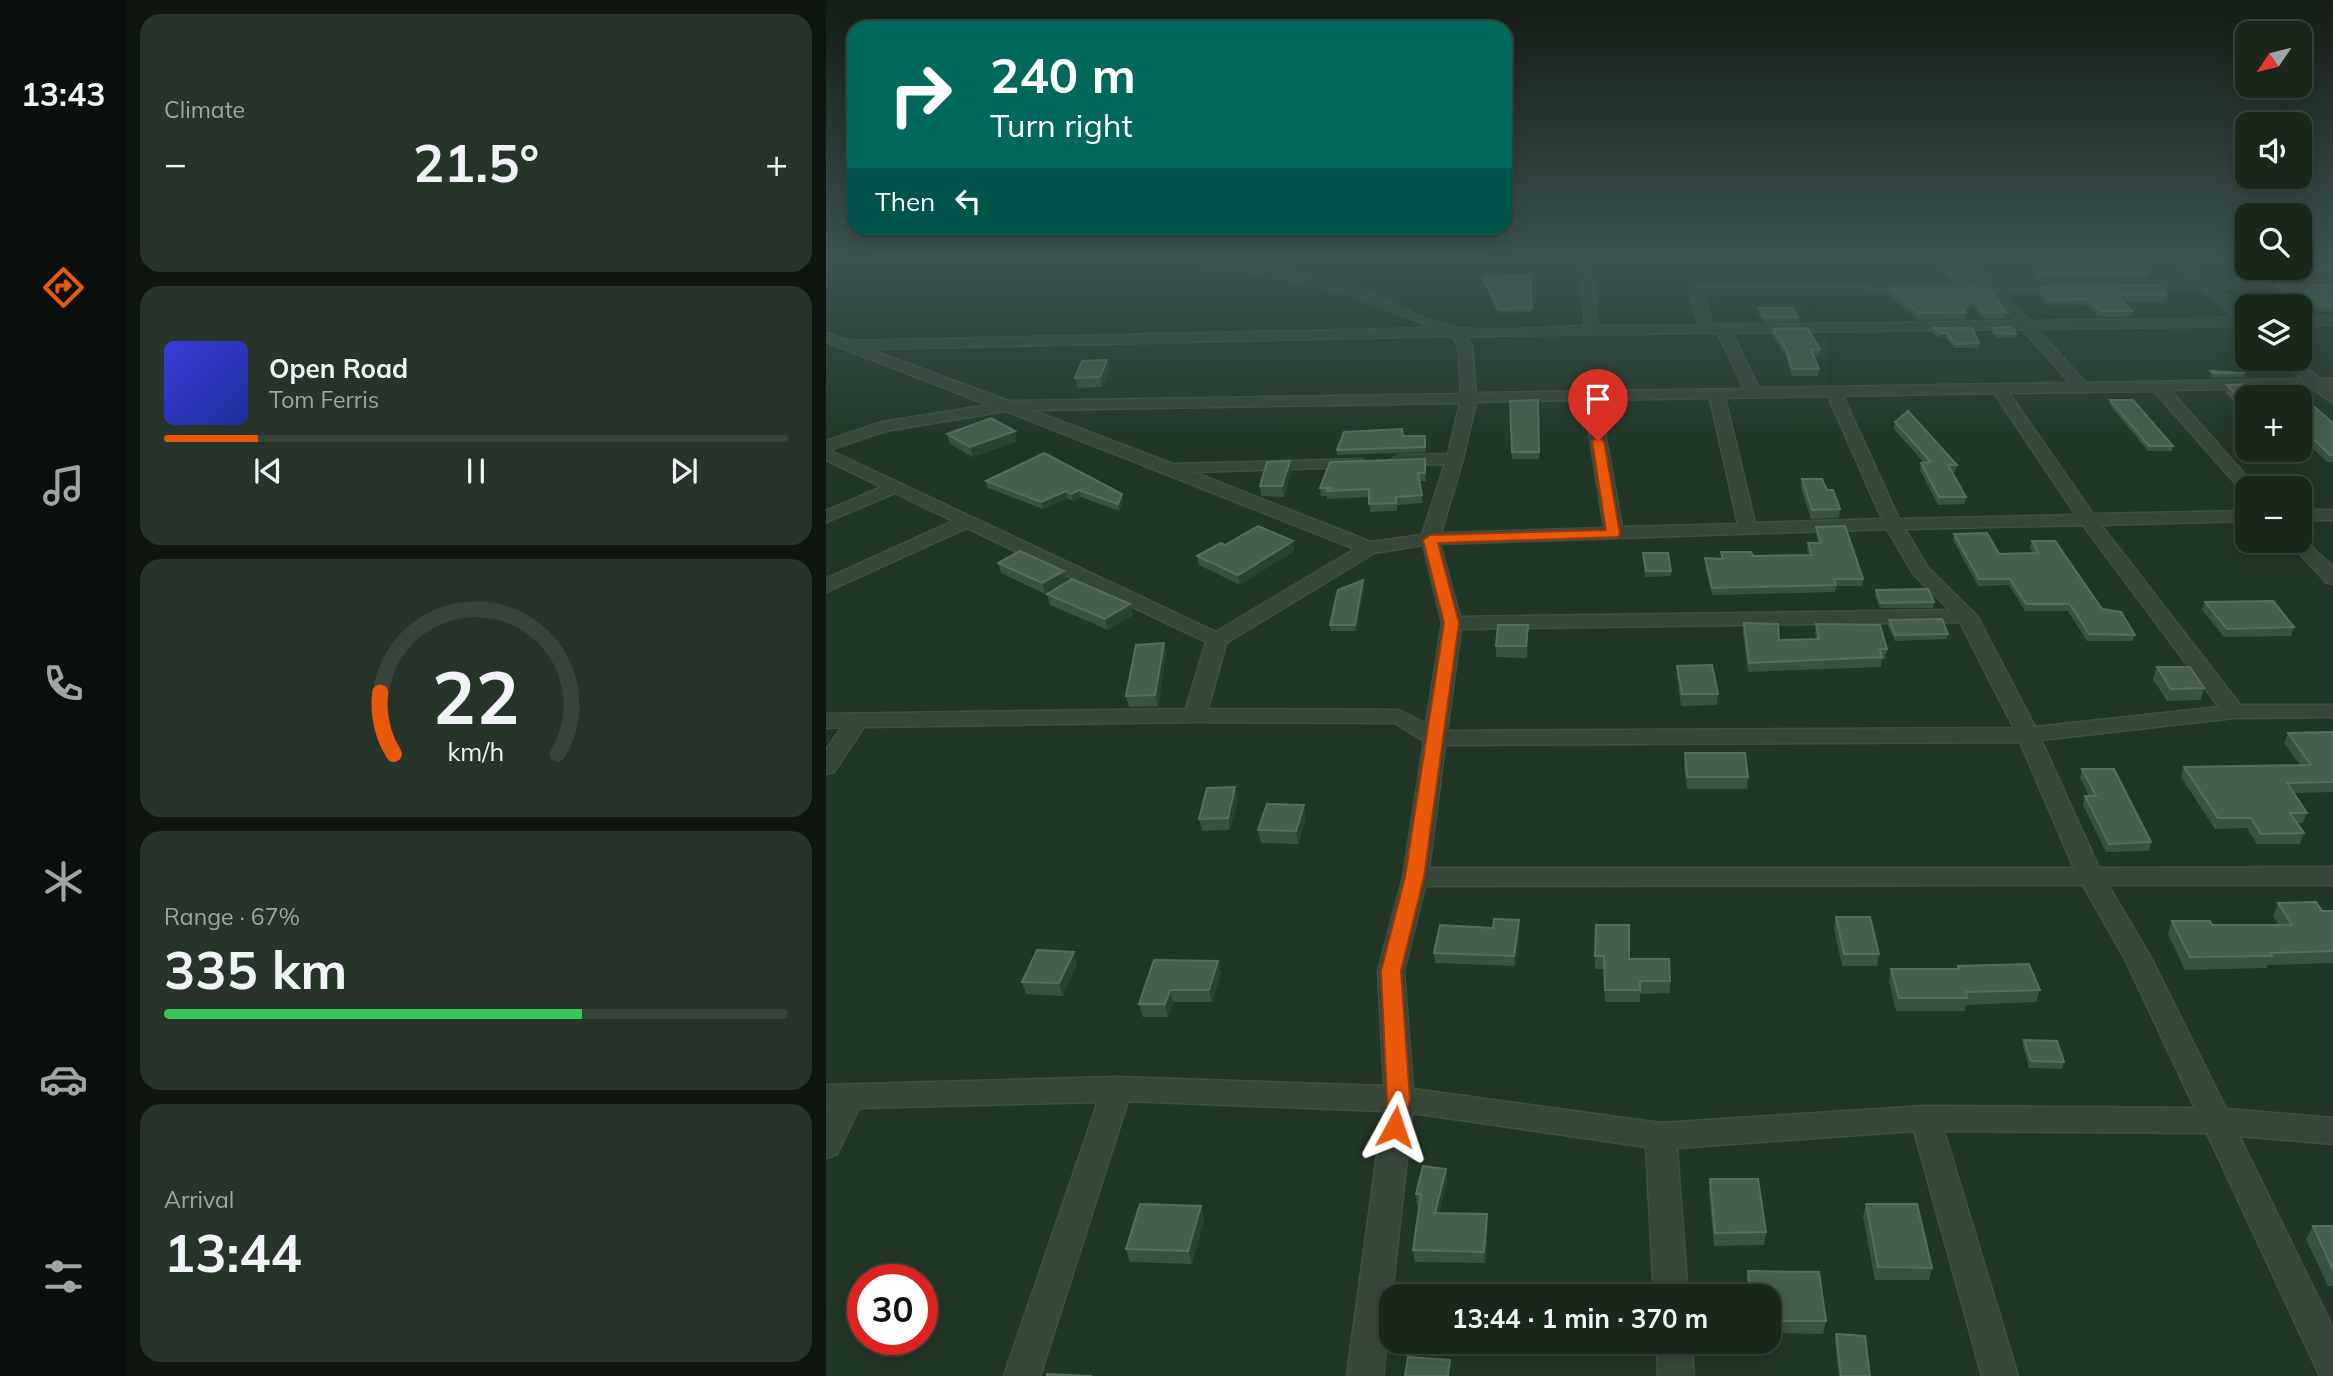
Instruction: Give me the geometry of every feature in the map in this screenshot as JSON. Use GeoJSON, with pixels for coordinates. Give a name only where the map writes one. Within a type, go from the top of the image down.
{"type":"FeatureCollection","features":[{"type":"Feature","properties":{"kind":"street"},"geometry":{"type":"LineString","coordinates":[[1365,1376],[1399,1099],[1391,971],[1415,877],[1452,623],[1430,540],[1455,459],[1469,398],[1465,345],[1458,332],[1433,323]]}},
{"type":"Feature","properties":{"kind":"street"},"geometry":{"type":"LineString","coordinates":[[1591,323],[1592,331]]}},
{"type":"Feature","properties":{"kind":"street"},"geometry":{"type":"LineString","coordinates":[[1705,323],[1707,330]]}},
{"type":"Feature","properties":{"kind":"street"},"geometry":{"type":"LineString","coordinates":[[848,345],[1458,332],[2158,323]]}},
{"type":"Feature","properties":{"kind":"street"},"geometry":{"type":"LineString","coordinates":[[2026,325],[2082,387]]}},
{"type":"Feature","properties":{"kind":"street"},"geometry":{"type":"LineString","coordinates":[[1723,330],[1753,392]]}},
{"type":"Feature","properties":{"kind":"street"},"geometry":{"type":"LineString","coordinates":[[826,337],[1170,468],[1369,548]]}},
{"type":"Feature","properties":{"kind":"street"},"geometry":{"type":"LineString","coordinates":[[2301,371],[2333,398]]}},
{"type":"Feature","properties":{"kind":"street"},"geometry":{"type":"LineString","coordinates":[[826,446],[883,427],[1008,406],[2333,383]]}},
{"type":"Feature","properties":{"kind":"street"},"geometry":{"type":"LineString","coordinates":[[2159,387],[2238,476]]}},
{"type":"Feature","properties":{"kind":"street"},"geometry":{"type":"LineString","coordinates":[[1999,389],[2088,519],[2234,712]]}},
{"type":"Feature","properties":{"kind":"street"},"geometry":{"type":"LineString","coordinates":[[1833,391],[1893,524],[1921,570],[1968,616],[2028,735],[2090,876],[2138,958],[2333,1365]]}},
{"type":"Feature","properties":{"kind":"street"},"geometry":{"type":"LineString","coordinates":[[1716,393],[1748,529]]}},
{"type":"Feature","properties":{"kind":"street"},"geometry":{"type":"LineString","coordinates":[[1591,394],[1614,534]]}},
{"type":"Feature","properties":{"kind":"street"},"geometry":{"type":"LineString","coordinates":[[826,454],[1217,639]]}},
{"type":"Feature","properties":{"kind":"street"},"geometry":{"type":"LineString","coordinates":[[1170,468],[1455,459]]}},
{"type":"Feature","properties":{"kind":"street"},"geometry":{"type":"LineString","coordinates":[[826,517],[896,487]]}},
{"type":"Feature","properties":{"kind":"street"},"geometry":{"type":"LineString","coordinates":[[2312,515],[2333,515]]}},
{"type":"Feature","properties":{"kind":"street"},"geometry":{"type":"LineString","coordinates":[[1195,715],[1217,639],[1369,548],[1430,540],[1893,524],[2235,516]]}},
{"type":"Feature","properties":{"kind":"street"},"geometry":{"type":"LineString","coordinates":[[826,586],[968,521]]}},
{"type":"Feature","properties":{"kind":"street"},"geometry":{"type":"LineString","coordinates":[[2309,553],[2333,578]]}},
{"type":"Feature","properties":{"kind":"street"},"geometry":{"type":"LineString","coordinates":[[1452,623],[1968,616]]}},
{"type":"Feature","properties":{"kind":"street"},"geometry":{"type":"LineString","coordinates":[[826,721],[1195,715],[1399,717],[1436,738],[2028,735],[2234,712],[2333,711]]}},
{"type":"Feature","properties":{"kind":"street"},"geometry":{"type":"LineString","coordinates":[[826,767],[858,720]]}},
{"type":"Feature","properties":{"kind":"street"},"geometry":{"type":"LineString","coordinates":[[1415,877],[2333,876]]}},
{"type":"Feature","properties":{"kind":"street"},"geometry":{"type":"LineString","coordinates":[[826,1146],[838,1097],[1117,1089],[1399,1099],[1661,1136],[1925,1118],[2215,1121],[2333,1131]]}},
{"type":"Feature","properties":{"kind":"street"},"geometry":{"type":"LineString","coordinates":[[1022,1376],[1117,1089]]}},
{"type":"Feature","properties":{"kind":"street"},"geometry":{"type":"LineString","coordinates":[[1925,1118],[2000,1376]]}},
{"type":"Feature","properties":{"kind":"street"},"geometry":{"type":"LineString","coordinates":[[1661,1136],[1670,1284]]}},
{"type":"Feature","properties":{"kind":"street"},"geometry":{"type":"LineString","coordinates":[[1675,1354],[1676,1376]]}},
{"type":"Feature","properties":{"kind":"building"},"geometry":{"type":"Polygon","coordinates":[[[2012,327],[2016,334],[1997,333],[1992,328],[2012,327]]]}},
{"type":"Feature","properties":{"kind":"building"},"geometry":{"type":"Polygon","coordinates":[[[1807,328],[1820,349],[1811,350],[1819,369],[1792,369],[1787,351],[1773,329],[1807,328]]]}},
{"type":"Feature","properties":{"kind":"building"},"geometry":{"type":"Polygon","coordinates":[[[1934,328],[1972,328],[1979,343],[1955,344],[1947,333],[1940,333],[1934,328]]]}},
{"type":"Feature","properties":{"kind":"building"},"geometry":{"type":"Polygon","coordinates":[[[1107,360],[1100,377],[1075,378],[1082,361],[1107,360]]]}},
{"type":"Feature","properties":{"kind":"building"},"geometry":{"type":"Polygon","coordinates":[[[2211,371],[2245,373],[2214,373],[2211,371]]]}},
{"type":"Feature","properties":{"kind":"building"},"geometry":{"type":"Polygon","coordinates":[[[2258,384],[2259,385],[2235,385],[2235,394],[2227,385],[2258,384]]]}},
{"type":"Feature","properties":{"kind":"building"},"geometry":{"type":"Polygon","coordinates":[[[1538,400],[1539,452],[1512,452],[1510,401],[1538,400]]]}},
{"type":"Feature","properties":{"kind":"building"},"geometry":{"type":"Polygon","coordinates":[[[2110,400],[2133,400],[2173,446],[2149,446],[2110,400]]]}},
{"type":"Feature","properties":{"kind":"building"},"geometry":{"type":"Polygon","coordinates":[[[2312,405],[2333,423],[2333,455],[2312,438],[2312,405]]]}},
{"type":"Feature","properties":{"kind":"building"},"geometry":{"type":"Polygon","coordinates":[[[1908,411],[1957,465],[1948,465],[1966,497],[1939,497],[1921,463],[1931,462],[1895,422],[1908,411]]]}},
{"type":"Feature","properties":{"kind":"building"},"geometry":{"type":"Polygon","coordinates":[[[991,418],[1015,431],[970,447],[947,434],[991,418]]]}},
{"type":"Feature","properties":{"kind":"building"},"geometry":{"type":"Polygon","coordinates":[[[1402,429],[1403,436],[1425,436],[1425,447],[1337,450],[1344,432],[1402,429]]]}},
{"type":"Feature","properties":{"kind":"building"},"geometry":{"type":"Polygon","coordinates":[[[1044,453],[1122,494],[1118,504],[1079,490],[1071,494],[1066,491],[1041,502],[986,481],[1044,453]]]}},
{"type":"Feature","properties":{"kind":"building"},"geometry":{"type":"Polygon","coordinates":[[[1425,459],[1425,473],[1418,473],[1422,495],[1396,497],[1396,503],[1369,504],[1369,489],[1326,491],[1332,488],[1320,488],[1330,462],[1425,459]]]}},
{"type":"Feature","properties":{"kind":"building"},"geometry":{"type":"Polygon","coordinates":[[[1290,461],[1282,486],[1260,486],[1267,462],[1290,461]]]}},
{"type":"Feature","properties":{"kind":"building"},"geometry":{"type":"Polygon","coordinates":[[[1802,479],[1822,479],[1827,490],[1833,490],[1840,509],[1812,510],[1802,479]]]}},
{"type":"Feature","properties":{"kind":"building"},"geometry":{"type":"Polygon","coordinates":[[[1258,526],[1293,541],[1238,575],[1197,556],[1221,543],[1225,545],[1258,526]]]}},
{"type":"Feature","properties":{"kind":"building"},"geometry":{"type":"Polygon","coordinates":[[[1845,526],[1863,579],[1834,579],[1836,585],[1712,588],[1705,558],[1723,559],[1721,552],[1751,552],[1753,556],[1812,555],[1808,543],[1821,543],[1816,527],[1845,526]]]}},
{"type":"Feature","properties":{"kind":"building"},"geometry":{"type":"Polygon","coordinates":[[[1987,533],[1999,554],[2038,553],[2032,541],[2055,541],[2102,609],[2121,612],[2135,635],[2089,634],[2070,604],[2026,604],[2010,579],[1979,579],[1954,534],[1987,533]]]}},
{"type":"Feature","properties":{"kind":"building"},"geometry":{"type":"Polygon","coordinates":[[[1020,551],[1064,571],[1042,583],[998,563],[1020,551]]]}},
{"type":"Feature","properties":{"kind":"building"},"geometry":{"type":"Polygon","coordinates":[[[1643,553],[1668,553],[1671,571],[1646,571],[1643,553]]]}},
{"type":"Feature","properties":{"kind":"building"},"geometry":{"type":"Polygon","coordinates":[[[1072,579],[1130,604],[1105,619],[1047,594],[1072,579]]]}},
{"type":"Feature","properties":{"kind":"building"},"geometry":{"type":"Polygon","coordinates":[[[1363,580],[1355,625],[1330,625],[1338,590],[1363,580]]]}},
{"type":"Feature","properties":{"kind":"building"},"geometry":{"type":"Polygon","coordinates":[[[1928,589],[1934,602],[1881,603],[1876,590],[1928,589]]]}},
{"type":"Feature","properties":{"kind":"building"},"geometry":{"type":"Polygon","coordinates":[[[2273,601],[2294,627],[2227,629],[2205,602],[2273,601]]]}},
{"type":"Feature","properties":{"kind":"building"},"geometry":{"type":"Polygon","coordinates":[[[1942,619],[1948,634],[1895,635],[1889,620],[1942,619]]]}},
{"type":"Feature","properties":{"kind":"building"},"geometry":{"type":"Polygon","coordinates":[[[1744,623],[1778,624],[1779,640],[1819,639],[1816,624],[1880,625],[1887,649],[1880,649],[1882,657],[1749,663],[1744,623]]]}},
{"type":"Feature","properties":{"kind":"building"},"geometry":{"type":"Polygon","coordinates":[[[1498,625],[1528,625],[1526,646],[1496,646],[1498,625]]]}},
{"type":"Feature","properties":{"kind":"building"},"geometry":{"type":"Polygon","coordinates":[[[1164,643],[1155,695],[1126,696],[1136,645],[1164,643]]]}},
{"type":"Feature","properties":{"kind":"building"},"geometry":{"type":"Polygon","coordinates":[[[1712,665],[1718,694],[1682,694],[1677,666],[1712,665]]]}},
{"type":"Feature","properties":{"kind":"building"},"geometry":{"type":"Polygon","coordinates":[[[2157,667],[2190,667],[2204,688],[2171,689],[2157,667]]]}},
{"type":"Feature","properties":{"kind":"building"},"geometry":{"type":"Polygon","coordinates":[[[2333,732],[2333,782],[2287,783],[2307,813],[2290,813],[2304,833],[2261,834],[2251,818],[2218,818],[2184,767],[2311,765],[2288,733],[2333,732]]]}},
{"type":"Feature","properties":{"kind":"building"},"geometry":{"type":"Polygon","coordinates":[[[1685,753],[1745,753],[1748,777],[1687,777],[1685,753]]]}},
{"type":"Feature","properties":{"kind":"building"},"geometry":{"type":"Polygon","coordinates":[[[2082,769],[2114,769],[2151,842],[2109,844],[2085,796],[2096,796],[2082,769]]]}},
{"type":"Feature","properties":{"kind":"building"},"geometry":{"type":"Polygon","coordinates":[[[1235,787],[1228,818],[1199,819],[1207,788],[1235,787]]]}},
{"type":"Feature","properties":{"kind":"building"},"geometry":{"type":"Polygon","coordinates":[[[1267,804],[1304,805],[1296,831],[1258,830],[1267,804]]]}},
{"type":"Feature","properties":{"kind":"building"},"geometry":{"type":"Polygon","coordinates":[[[2316,902],[2322,911],[2333,911],[2333,951],[2270,953],[2272,956],[2190,957],[2172,921],[2210,921],[2212,925],[2292,925],[2278,903],[2316,902]]]}},
{"type":"Feature","properties":{"kind":"building"},"geometry":{"type":"Polygon","coordinates":[[[1836,917],[1870,917],[1879,954],[1844,954],[1836,917]]]}},
{"type":"Feature","properties":{"kind":"building"},"geometry":{"type":"Polygon","coordinates":[[[1494,919],[1519,920],[1514,956],[1434,953],[1440,925],[1493,928],[1494,919]]]}},
{"type":"Feature","properties":{"kind":"building"},"geometry":{"type":"Polygon","coordinates":[[[1596,925],[1629,925],[1629,959],[1669,959],[1670,981],[1640,981],[1640,990],[1605,990],[1604,956],[1595,956],[1596,925]]]}},
{"type":"Feature","properties":{"kind":"building"},"geometry":{"type":"Polygon","coordinates":[[[1037,950],[1074,952],[1059,983],[1022,982],[1037,950]]]}},
{"type":"Feature","properties":{"kind":"building"},"geometry":{"type":"Polygon","coordinates":[[[1154,960],[1218,961],[1209,990],[1170,990],[1165,1004],[1139,1004],[1154,960]]]}},
{"type":"Feature","properties":{"kind":"building"},"geometry":{"type":"Polygon","coordinates":[[[2029,964],[2040,990],[1966,992],[1967,998],[1899,998],[1891,969],[1959,969],[1958,966],[2029,964]]]}},
{"type":"Feature","properties":{"kind":"building"},"geometry":{"type":"Polygon","coordinates":[[[2024,1040],[2057,1041],[2064,1062],[2031,1061],[2024,1040]]]}},
{"type":"Feature","properties":{"kind":"building"},"geometry":{"type":"Polygon","coordinates":[[[1423,1166],[1446,1169],[1435,1213],[1487,1214],[1484,1252],[1413,1250],[1421,1194],[1416,1194],[1423,1166]]]}},
{"type":"Feature","properties":{"kind":"building"},"geometry":{"type":"Polygon","coordinates":[[[1710,1179],[1758,1179],[1766,1232],[1715,1233],[1710,1179]]]}},
{"type":"Feature","properties":{"kind":"building"},"geometry":{"type":"Polygon","coordinates":[[[1140,1204],[1201,1206],[1188,1251],[1126,1249],[1140,1204]]]}},
{"type":"Feature","properties":{"kind":"building"},"geometry":{"type":"Polygon","coordinates":[[[1866,1204],[1917,1204],[1932,1268],[1878,1267],[1866,1204]]]}},
{"type":"Feature","properties":{"kind":"building"},"geometry":{"type":"Polygon","coordinates":[[[2313,1226],[2333,1226],[2333,1270],[2313,1226]]]}},
{"type":"Feature","properties":{"kind":"building"},"geometry":{"type":"Polygon","coordinates":[[[1748,1271],[1819,1272],[1826,1321],[1781,1321],[1781,1284],[1750,1284],[1748,1271]]]}},
{"type":"Feature","properties":{"kind":"building"},"geometry":{"type":"Polygon","coordinates":[[[1836,1334],[1865,1336],[1870,1376],[1841,1376],[1836,1334]]]}},
{"type":"Feature","properties":{"kind":"building"},"geometry":{"type":"Polygon","coordinates":[[[1408,1357],[1450,1360],[1448,1376],[1405,1376],[1408,1357]]]}},
{"type":"Feature","properties":{"kind":"building"},"geometry":{"type":"Polygon","coordinates":[[[1047,1374],[1092,1376],[1047,1376],[1047,1374]]]}},
{"type":"Feature","properties":{"kind":"waterway"},"geometry":{"type":"LineString","coordinates":[[1821,323],[1831,341],[1830,379],[1834,394]]}},
{"type":"Feature","properties":{"kind":"route"},"geometry":{"type":"LineString","coordinates":[[1395,1127],[1399,1099],[1391,971],[1415,877],[1452,623],[1430,540],[1614,534],[1598,441]]}}]}
